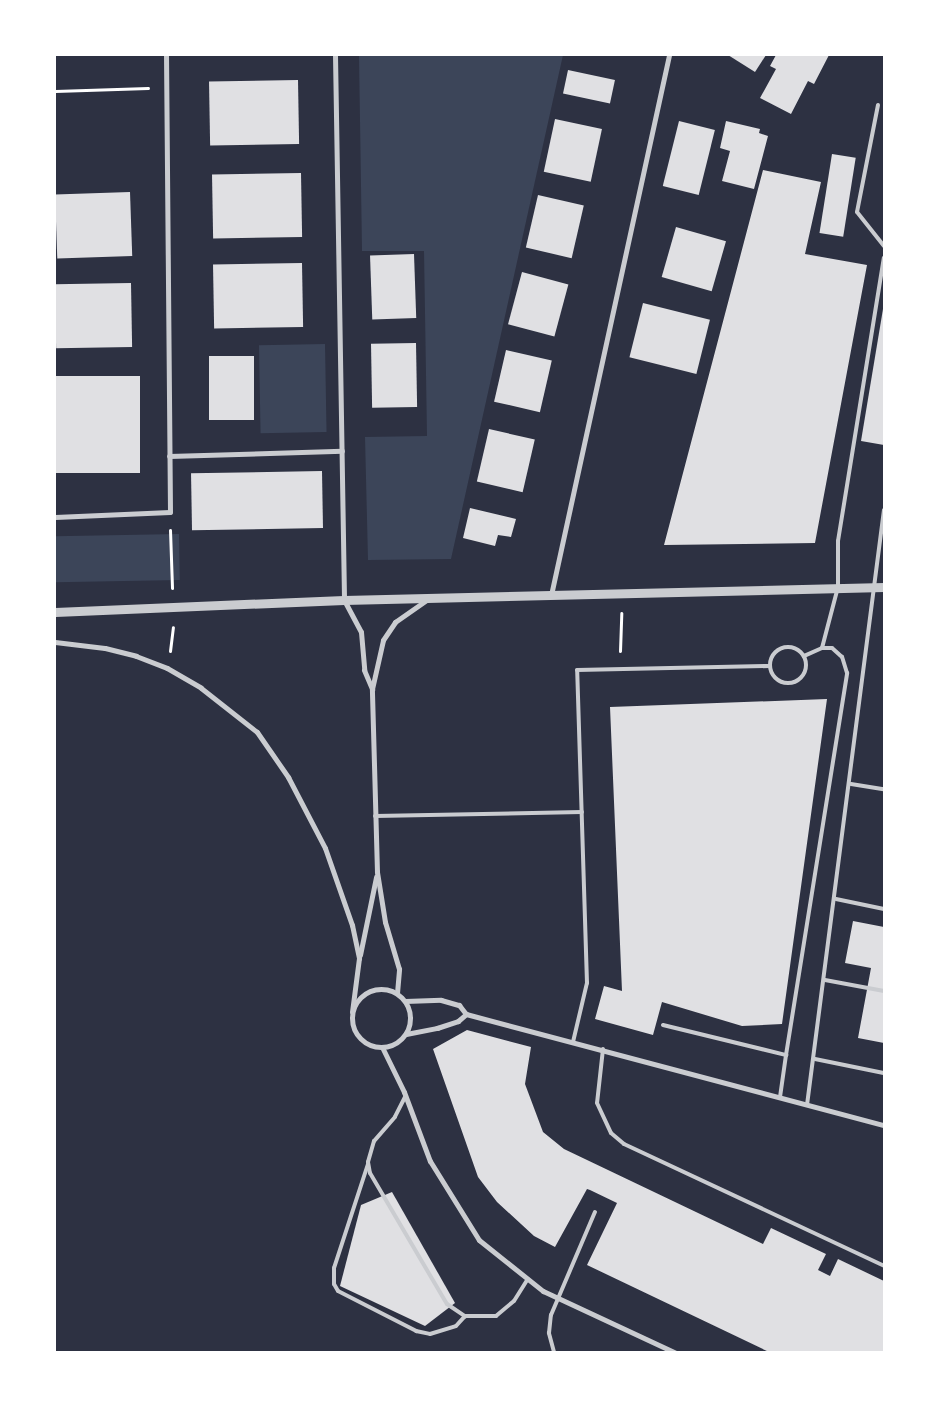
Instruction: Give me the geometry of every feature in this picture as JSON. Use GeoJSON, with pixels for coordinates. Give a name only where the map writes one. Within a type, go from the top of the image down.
{"type":"FeatureCollection","features":[{"type":"Feature","properties":{"kind":"street"},"geometry":{"type":"LineString","coordinates":[[55,517],[170,512],[166,55]]}},
{"type":"Feature","properties":{"kind":"street"},"geometry":{"type":"LineString","coordinates":[[335,55],[344,600],[361,632],[364,670],[372,689]]}},
{"type":"Feature","properties":{"kind":"street"},"geometry":{"type":"LineString","coordinates":[[551,594],[668,55]]}},
{"type":"Feature","properties":{"kind":"street"},"geometry":{"type":"LineString","coordinates":[[169,456],[342,450]]}},
{"type":"Feature","properties":{"kind":"street"},"geometry":{"type":"LineString","coordinates":[[55,612],[344,600],[880,587]]}},
{"type":"Feature","properties":{"kind":"street"},"geometry":{"type":"LineString","coordinates":[[397,993],[399,968],[385,922],[377,872],[372,689],[383,640],[395,622],[429,598]]}},
{"type":"Feature","properties":{"kind":"street"},"geometry":{"type":"LineString","coordinates":[[55,642],[136,656],[167,668],[201,688],[256,732],[288,777],[325,848],[352,925],[359,958]]}},
{"type":"Feature","properties":{"kind":"street"},"geometry":{"type":"LineString","coordinates":[[352,1012],[356,1002],[374,988],[397,993],[405,1001],[410,1023],[406,1034],[398,1042],[382,1047],[364,1043],[356,1035],[352,1012],[359,958],[377,872]]}},
{"type":"Feature","properties":{"kind":"street"},"geometry":{"type":"LineString","coordinates":[[405,1001],[441,1000],[459,1005],[466,1014],[884,1125]]}},
{"type":"Feature","properties":{"kind":"street"},"geometry":{"type":"LineString","coordinates":[[406,1034],[437,1028],[458,1021],[466,1014]]}},
{"type":"Feature","properties":{"kind":"street"},"geometry":{"type":"LineString","coordinates":[[382,1047],[404,1092],[430,1161],[479,1240],[528,1279],[558,1298],[674,1352]]}},
{"type":"Feature","properties":{"kind":"lane"},"geometry":{"type":"LineString","coordinates":[[878,105],[857,212],[884,246]]}},
{"type":"Feature","properties":{"kind":"lane"},"geometry":{"type":"LineString","coordinates":[[822,648],[838,587],[838,542],[884,258]]}},
{"type":"Feature","properties":{"kind":"lane"},"geometry":{"type":"LineString","coordinates":[[808,1105],[851,784],[880,587],[884,510]]}},
{"type":"Feature","properties":{"kind":"lane"},"geometry":{"type":"LineString","coordinates":[[782,647],[790,647],[804,656],[805,672],[793,682],[777,680],[770,666],[776,651],[782,647]]}},
{"type":"Feature","properties":{"kind":"lane"},"geometry":{"type":"LineString","coordinates":[[780,1097],[847,674],[837,650],[822,648],[804,656]]}},
{"type":"Feature","properties":{"kind":"lane"},"geometry":{"type":"LineString","coordinates":[[573,1042],[588,983],[577,670],[770,666]]}},
{"type":"Feature","properties":{"kind":"lane"},"geometry":{"type":"LineString","coordinates":[[851,784],[884,789]]}},
{"type":"Feature","properties":{"kind":"lane"},"geometry":{"type":"LineString","coordinates":[[375,816],[582,812]]}},
{"type":"Feature","properties":{"kind":"lane"},"geometry":{"type":"LineString","coordinates":[[836,899],[884,909]]}},
{"type":"Feature","properties":{"kind":"lane"},"geometry":{"type":"LineString","coordinates":[[826,980],[884,991]]}},
{"type":"Feature","properties":{"kind":"lane"},"geometry":{"type":"LineString","coordinates":[[663,1025],[786,1055]]}},
{"type":"Feature","properties":{"kind":"lane"},"geometry":{"type":"LineString","coordinates":[[603,1049],[597,1103],[602,1119],[611,1134],[624,1144],[884,1266]]}},
{"type":"Feature","properties":{"kind":"lane"},"geometry":{"type":"LineString","coordinates":[[815,1059],[884,1073]]}},
{"type":"Feature","properties":{"kind":"lane"},"geometry":{"type":"LineString","coordinates":[[404,1092],[405,1100],[395,1118],[374,1141],[334,1268],[334,1284],[338,1291],[416,1331],[430,1334],[450,1329],[465,1316]]}},
{"type":"Feature","properties":{"kind":"lane"},"geometry":{"type":"LineString","coordinates":[[368,1162],[378,1190],[447,1304],[465,1316],[496,1316],[514,1301],[528,1279]]}},
{"type":"Feature","properties":{"kind":"lane"},"geometry":{"type":"LineString","coordinates":[[554,1352],[549,1333],[551,1315],[595,1212]]}},
{"type":"Feature","properties":{"kind":"path"},"geometry":{"type":"LineString","coordinates":[[55,91],[166,88]]}},
{"type":"Feature","properties":{"kind":"path"},"geometry":{"type":"LineString","coordinates":[[620,669],[622,593]]}},
{"type":"Feature","properties":{"kind":"shaded area"},"geometry":{"type":"Polygon","coordinates":[[[359,55],[563,55],[451,559],[368,560],[365,437],[427,436],[424,251],[362,251],[359,55]]]}},
{"type":"Feature","properties":{"kind":"shaded area"},"geometry":{"type":"Polygon","coordinates":[[[325,344],[327,432],[261,433],[259,345],[325,344]]]}},
{"type":"Feature","properties":{"kind":"shaded area"},"geometry":{"type":"Polygon","coordinates":[[[179,534],[180,580],[56,582],[55,536],[179,534]]]}},
{"type":"Feature","properties":{"kind":"building"},"geometry":{"type":"Polygon","coordinates":[[[728,55],[766,55],[755,72],[728,55]]]}},
{"type":"Feature","properties":{"kind":"building"},"geometry":{"type":"Polygon","coordinates":[[[776,55],[829,55],[814,84],[808,81],[791,114],[760,98],[776,69],[770,66],[776,55]]]}},
{"type":"Feature","properties":{"kind":"building"},"geometry":{"type":"Polygon","coordinates":[[[568,70],[615,80],[610,103],[563,93],[568,70]]]}},
{"type":"Feature","properties":{"kind":"building"},"geometry":{"type":"Polygon","coordinates":[[[298,80],[299,144],[210,146],[209,82],[298,80]]]}},
{"type":"Feature","properties":{"kind":"building"},"geometry":{"type":"Polygon","coordinates":[[[555,119],[602,129],[591,182],[544,172],[555,119]]]}},
{"type":"Feature","properties":{"kind":"building"},"geometry":{"type":"Polygon","coordinates":[[[679,121],[715,130],[699,195],[663,186],[679,121]]]}},
{"type":"Feature","properties":{"kind":"building"},"geometry":{"type":"Polygon","coordinates":[[[726,121],[760,129],[759,133],[768,136],[754,189],[722,181],[730,151],[720,148],[726,121]]]}},
{"type":"Feature","properties":{"kind":"building"},"geometry":{"type":"Polygon","coordinates":[[[832,154],[856,158],[843,237],[819,233],[832,154]]]}},
{"type":"Feature","properties":{"kind":"building"},"geometry":{"type":"Polygon","coordinates":[[[763,170],[821,182],[805,254],[867,265],[815,543],[664,545],[763,170]]]}},
{"type":"Feature","properties":{"kind":"building"},"geometry":{"type":"Polygon","coordinates":[[[301,173],[302,237],[213,239],[212,175],[301,173]]]}},
{"type":"Feature","properties":{"kind":"building"},"geometry":{"type":"Polygon","coordinates":[[[130,192],[132,256],[57,259],[55,195],[130,192]]]}},
{"type":"Feature","properties":{"kind":"building"},"geometry":{"type":"Polygon","coordinates":[[[538,195],[584,206],[572,258],[526,248],[538,195]]]}},
{"type":"Feature","properties":{"kind":"building"},"geometry":{"type":"Polygon","coordinates":[[[676,227],[726,241],[712,291],[662,277],[676,227]]]}},
{"type":"Feature","properties":{"kind":"building"},"geometry":{"type":"Polygon","coordinates":[[[414,254],[416,318],[372,319],[370,256],[414,254]]]}},
{"type":"Feature","properties":{"kind":"building"},"geometry":{"type":"Polygon","coordinates":[[[302,263],[303,327],[214,329],[213,265],[302,263]]]}},
{"type":"Feature","properties":{"kind":"building"},"geometry":{"type":"Polygon","coordinates":[[[522,272],[568,284],[554,337],[508,324],[522,272]]]}},
{"type":"Feature","properties":{"kind":"building"},"geometry":{"type":"Polygon","coordinates":[[[131,283],[132,347],[56,348],[55,284],[131,283]]]}},
{"type":"Feature","properties":{"kind":"building"},"geometry":{"type":"Polygon","coordinates":[[[643,303],[710,320],[696,374],[629,357],[643,303]]]}},
{"type":"Feature","properties":{"kind":"building"},"geometry":{"type":"Polygon","coordinates":[[[884,309],[884,445],[861,441],[884,309]]]}},
{"type":"Feature","properties":{"kind":"building"},"geometry":{"type":"Polygon","coordinates":[[[416,343],[417,407],[372,408],[371,344],[416,343]]]}},
{"type":"Feature","properties":{"kind":"building"},"geometry":{"type":"Polygon","coordinates":[[[506,350],[552,361],[540,412],[494,402],[506,350]]]}},
{"type":"Feature","properties":{"kind":"building"},"geometry":{"type":"Polygon","coordinates":[[[209,356],[254,356],[254,420],[209,420],[209,356]]]}},
{"type":"Feature","properties":{"kind":"building"},"geometry":{"type":"Polygon","coordinates":[[[55,376],[140,376],[140,473],[55,473],[55,376]]]}},
{"type":"Feature","properties":{"kind":"building"},"geometry":{"type":"Polygon","coordinates":[[[489,429],[535,440],[523,492],[477,482],[489,429]]]}},
{"type":"Feature","properties":{"kind":"building"},"geometry":{"type":"Polygon","coordinates":[[[322,471],[323,528],[192,530],[191,473],[322,471]]]}},
{"type":"Feature","properties":{"kind":"building"},"geometry":{"type":"Polygon","coordinates":[[[470,508],[516,519],[511,537],[498,535],[495,546],[463,538],[470,508]]]}},
{"type":"Feature","properties":{"kind":"building"},"geometry":{"type":"Polygon","coordinates":[[[827,699],[782,1024],[742,1026],[662,1002],[653,1035],[595,1019],[604,986],[622,991],[610,707],[827,699]]]}},
{"type":"Feature","properties":{"kind":"building"},"geometry":{"type":"Polygon","coordinates":[[[853,921],[884,927],[884,1043],[858,1038],[871,968],[845,963],[853,921]]]}},
{"type":"Feature","properties":{"kind":"building"},"geometry":{"type":"Polygon","coordinates":[[[467,1030],[531,1047],[525,1084],[543,1132],[564,1149],[763,1244],[771,1228],[826,1254],[818,1270],[830,1276],[838,1259],[884,1281],[884,1352],[769,1352],[587,1265],[617,1203],[587,1189],[555,1247],[534,1236],[497,1202],[478,1177],[433,1049],[467,1030]]]}},
{"type":"Feature","properties":{"kind":"building"},"geometry":{"type":"Polygon","coordinates":[[[392,1192],[455,1303],[425,1326],[340,1286],[361,1205],[392,1192]]]}}]}
